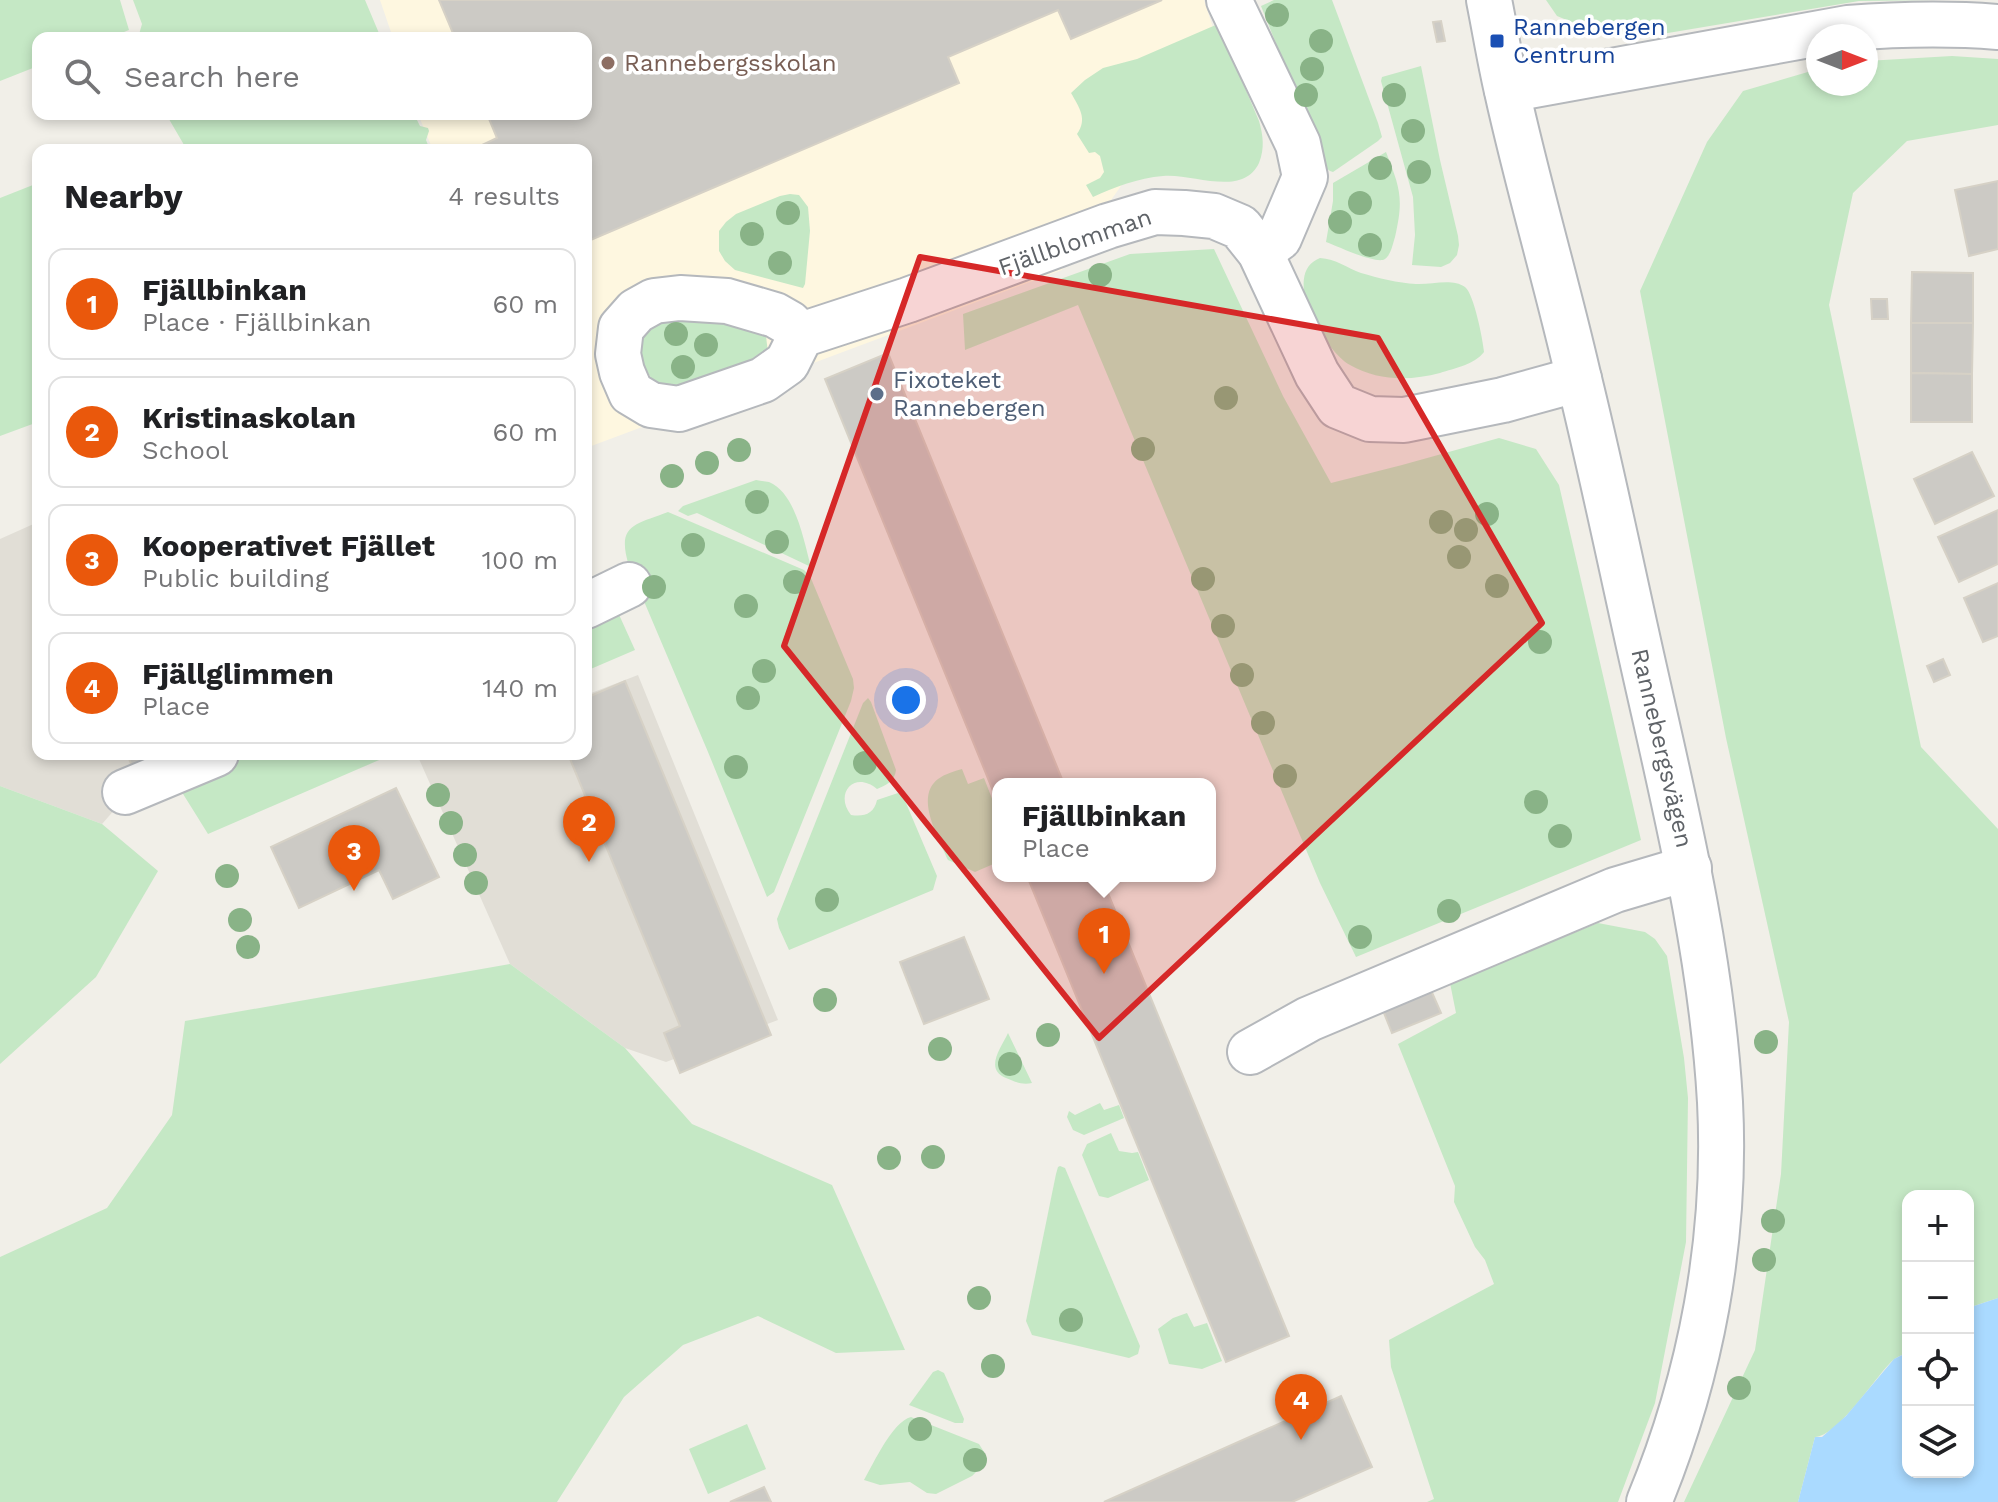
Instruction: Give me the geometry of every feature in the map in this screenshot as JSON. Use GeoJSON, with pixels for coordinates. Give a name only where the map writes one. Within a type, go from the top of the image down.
{"type":"FeatureCollection","features":[{"type":"Feature","properties":{"kind":"street"},"geometry":{"type":"LineString","coordinates":[[1229,0],[1298,144],[1305,177],[1279,238],[1260,252]]}},
{"type":"Feature","properties":{"kind":"street","name":"Rannebergsvägen"},"geometry":{"type":"LineString","coordinates":[[1489,0],[1507,90],[1579,379],[1689,868],[1711,1005],[1720,1103],[1719,1203],[1713,1269],[1700,1343],[1680,1417],[1649,1502]]}},
{"type":"Feature","properties":{"kind":"street"},"geometry":{"type":"LineString","coordinates":[[1507,90],[1848,28],[1903,24],[1998,27]]}},
{"type":"Feature","properties":{"kind":"street","name":"Fjällblomman"},"geometry":{"type":"LineString","coordinates":[[801,335],[882,310],[1108,226],[1155,212],[1214,216],[1240,227],[1260,252],[1317,374],[1338,406],[1370,419],[1404,420],[1503,400],[1579,379]]}},
{"type":"Feature","properties":{"kind":"street"},"geometry":{"type":"LineString","coordinates":[[592,603],[629,585]]}},
{"type":"Feature","properties":{"kind":"street"},"geometry":{"type":"LineString","coordinates":[[125,792],[202,760]]}},
{"type":"Feature","properties":{"kind":"street"},"geometry":{"type":"LineString","coordinates":[[1250,1052],[1309,1019],[1586,902],[1689,868]]}},
{"type":"Feature","properties":{"kind":"highlighted area"},"geometry":{"type":"Polygon","coordinates":[[[920,257],[1378,338],[1542,623],[1099,1038],[784,646],[920,257]]]}},
{"type":"Feature","properties":{"kind":"shaded area"},"geometry":{"type":"Polygon","coordinates":[[[380,0],[1204,0],[1219,46],[1062,270],[592,446],[592,144],[430,144],[420,120],[592,120],[592,32],[391,32],[380,0]]]}},
{"type":"Feature","properties":{"kind":"shaded area"},"geometry":{"type":"Polygon","coordinates":[[[32,525],[32,760],[195,760],[137,784],[102,824],[0,786],[0,539],[32,525]]]}},
{"type":"Feature","properties":{"kind":"shaded area"},"geometry":{"type":"Polygon","coordinates":[[[638,675],[778,1020],[666,1062],[625,1048],[510,964],[419,760],[592,760],[592,693],[638,675]]]}},
{"type":"Feature","properties":{"kind":"green space"},"geometry":{"type":"Polygon","coordinates":[[[0,0],[120,0],[129,30],[32,32],[32,68],[0,81],[0,0]]]}},
{"type":"Feature","properties":{"kind":"green space"},"geometry":{"type":"Polygon","coordinates":[[[133,0],[365,0],[378,32],[140,32],[142,24],[133,0]]]}},
{"type":"Feature","properties":{"kind":"green space"},"geometry":{"type":"Polygon","coordinates":[[[1274,0],[1332,0],[1378,123],[1382,137],[1333,172],[1326,168],[1261,6],[1274,0]]]}},
{"type":"Feature","properties":{"kind":"green space"},"geometry":{"type":"Polygon","coordinates":[[[1546,0],[1936,0],[1859,1],[1650,36],[1598,33],[1557,16],[1546,0]]]}},
{"type":"Feature","properties":{"kind":"green space"},"geometry":{"type":"Polygon","coordinates":[[[1218,24],[1262,131],[1259,163],[1251,173],[1229,182],[1163,176],[1127,184],[1093,197],[1086,185],[1100,178],[1104,172],[1100,156],[1095,152],[1089,153],[1077,134],[1082,118],[1071,93],[1103,68],[1137,59],[1218,24]]]}},
{"type":"Feature","properties":{"kind":"green space"},"geometry":{"type":"Polygon","coordinates":[[[1952,56],[1998,59],[1998,125],[1907,141],[1853,193],[1829,305],[1921,747],[1998,829],[1998,1298],[1974,1306],[1974,1190],[1902,1190],[1902,1355],[1891,1362],[1845,1417],[1824,1434],[1815,1437],[1798,1502],[1684,1502],[1755,1350],[1781,1174],[1789,1022],[1726,738],[1640,291],[1707,142],[1743,91],[1806,73],[1806,96],[1878,96],[1878,60],[1952,56]]]}},
{"type":"Feature","properties":{"kind":"green space"},"geometry":{"type":"Polygon","coordinates":[[[1421,66],[1459,245],[1457,255],[1441,267],[1412,265],[1415,235],[1413,197],[1381,81],[1382,77],[1421,66]]]}},
{"type":"Feature","properties":{"kind":"green space"},"geometry":{"type":"Polygon","coordinates":[[[170,120],[417,120],[429,131],[428,144],[184,144],[170,120]]]}},
{"type":"Feature","properties":{"kind":"green space"},"geometry":{"type":"Polygon","coordinates":[[[1386,152],[1400,202],[1395,237],[1387,257],[1381,260],[1366,257],[1326,242],[1333,183],[1386,152]]]}},
{"type":"Feature","properties":{"kind":"green space"},"geometry":{"type":"Polygon","coordinates":[[[32,185],[32,424],[0,436],[0,198],[32,185]]]}},
{"type":"Feature","properties":{"kind":"green space"},"geometry":{"type":"Polygon","coordinates":[[[790,194],[799,195],[808,207],[810,231],[803,288],[735,270],[719,251],[719,231],[726,222],[736,214],[790,194]]]}},
{"type":"Feature","properties":{"kind":"green space"},"geometry":{"type":"Polygon","coordinates":[[[1214,249],[1283,396],[1331,483],[1499,438],[1536,449],[1559,485],[1641,840],[1356,957],[1320,883],[1078,305],[965,350],[963,314],[1130,254],[1214,249]]]}},
{"type":"Feature","properties":{"kind":"green space"},"geometry":{"type":"Polygon","coordinates":[[[1320,258],[1388,280],[1416,284],[1460,284],[1468,291],[1475,307],[1484,352],[1464,366],[1417,377],[1383,377],[1350,365],[1329,345],[1310,312],[1305,295],[1304,280],[1308,267],[1320,258]]]}},
{"type":"Feature","properties":{"kind":"green space"},"geometry":{"type":"Polygon","coordinates":[[[672,312],[756,328],[766,336],[768,353],[724,376],[678,392],[653,381],[639,359],[642,336],[651,320],[672,312]]]}},
{"type":"Feature","properties":{"kind":"green space"},"geometry":{"type":"Polygon","coordinates":[[[756,480],[769,482],[786,496],[798,519],[811,567],[697,513],[688,516],[678,511],[683,506],[756,480]]]}},
{"type":"Feature","properties":{"kind":"green space"},"geometry":{"type":"Polygon","coordinates":[[[668,512],[804,570],[810,576],[853,679],[851,701],[774,892],[767,897],[629,566],[625,542],[631,528],[668,512]]]}},
{"type":"Feature","properties":{"kind":"green space"},"geometry":{"type":"Polygon","coordinates":[[[616,608],[635,650],[592,668],[592,618],[616,608]]]}},
{"type":"Feature","properties":{"kind":"green space"},"geometry":{"type":"Polygon","coordinates":[[[868,698],[896,770],[890,782],[877,789],[869,784],[854,783],[846,793],[846,807],[851,815],[864,815],[874,809],[877,800],[898,793],[903,796],[937,876],[933,890],[789,950],[777,919],[863,703],[868,698]]]}},
{"type":"Feature","properties":{"kind":"green space"},"geometry":{"type":"Polygon","coordinates":[[[229,760],[379,760],[208,834],[175,781],[229,760]]]}},
{"type":"Feature","properties":{"kind":"green space"},"geometry":{"type":"Polygon","coordinates":[[[962,769],[968,784],[984,778],[992,799],[992,865],[975,872],[948,860],[928,807],[931,787],[950,773],[962,769]]]}},
{"type":"Feature","properties":{"kind":"green space"},"geometry":{"type":"Polygon","coordinates":[[[0,786],[102,824],[158,871],[96,977],[0,1064],[0,786]]]}},
{"type":"Feature","properties":{"kind":"green space"},"geometry":{"type":"Polygon","coordinates":[[[1598,923],[1645,932],[1655,939],[1667,956],[1684,1058],[1688,1098],[1686,1242],[1655,1403],[1618,1502],[1427,1502],[1434,1499],[1391,1367],[1389,1340],[1494,1284],[1485,1260],[1475,1247],[1454,1202],[1455,1186],[1398,1044],[1456,1013],[1450,983],[1598,923]]]}},
{"type":"Feature","properties":{"kind":"green space"},"geometry":{"type":"Polygon","coordinates":[[[510,964],[625,1048],[692,1124],[832,1185],[905,1350],[836,1353],[758,1316],[683,1345],[624,1397],[557,1502],[0,1502],[0,1257],[107,1208],[172,1115],[185,1021],[510,964]]]}},
{"type":"Feature","properties":{"kind":"green space"},"geometry":{"type":"Polygon","coordinates":[[[1008,1033],[1032,1083],[1012,1081],[996,1069],[996,1058],[1008,1033]]]}},
{"type":"Feature","properties":{"kind":"green space"},"geometry":{"type":"Polygon","coordinates":[[[1100,1103],[1104,1110],[1119,1105],[1124,1118],[1084,1135],[1073,1130],[1067,1117],[1069,1111],[1075,1115],[1100,1103]]]}},
{"type":"Feature","properties":{"kind":"green space"},"geometry":{"type":"Polygon","coordinates":[[[1111,1133],[1119,1151],[1138,1152],[1149,1180],[1108,1198],[1099,1196],[1082,1155],[1087,1144],[1111,1133]]]}},
{"type":"Feature","properties":{"kind":"green space"},"geometry":{"type":"Polygon","coordinates":[[[1060,1166],[1065,1168],[1140,1346],[1138,1354],[1129,1358],[1032,1335],[1026,1321],[1060,1166]]]}},
{"type":"Feature","properties":{"kind":"green space"},"geometry":{"type":"Polygon","coordinates":[[[1187,1313],[1194,1327],[1207,1323],[1222,1361],[1202,1369],[1169,1364],[1158,1329],[1187,1313]]]}},
{"type":"Feature","properties":{"kind":"green space"},"geometry":{"type":"Polygon","coordinates":[[[938,1370],[944,1373],[963,1423],[955,1423],[909,1405],[933,1372],[938,1370]]]}},
{"type":"Feature","properties":{"kind":"green space"},"geometry":{"type":"Polygon","coordinates":[[[911,1417],[979,1444],[984,1452],[978,1470],[936,1494],[927,1493],[910,1482],[880,1485],[864,1480],[890,1435],[911,1417]]]}},
{"type":"Feature","properties":{"kind":"green space"},"geometry":{"type":"Polygon","coordinates":[[[747,1424],[766,1469],[708,1494],[689,1449],[747,1424]]]}},
{"type":"Feature","properties":{"kind":"water"},"geometry":{"type":"Polygon","coordinates":[[[1998,1298],[1998,1502],[1798,1502],[1815,1437],[1822,1437],[1846,1416],[1894,1359],[1902,1355],[1902,1478],[1974,1478],[1974,1306],[1998,1298]]]}},
{"type":"Feature","properties":{"kind":"building"},"geometry":{"type":"Polygon","coordinates":[[[439,0],[1162,0],[1071,39],[1058,10],[948,57],[959,83],[592,239],[592,144],[484,144],[497,138],[490,120],[592,120],[592,32],[452,32],[439,0]]]}},
{"type":"Feature","properties":{"kind":"building"},"geometry":{"type":"Polygon","coordinates":[[[1441,21],[1445,41],[1437,42],[1433,22],[1441,21]]]}},
{"type":"Feature","properties":{"kind":"building"},"geometry":{"type":"Polygon","coordinates":[[[1998,181],[1998,249],[1969,256],[1955,190],[1998,181]]]}},
{"type":"Feature","properties":{"kind":"building"},"geometry":{"type":"Polygon","coordinates":[[[1912,272],[1973,273],[1973,323],[1911,323],[1912,272]]]}},
{"type":"Feature","properties":{"kind":"building"},"geometry":{"type":"Polygon","coordinates":[[[1871,299],[1887,299],[1888,319],[1872,319],[1871,299]]]}},
{"type":"Feature","properties":{"kind":"building"},"geometry":{"type":"Polygon","coordinates":[[[1911,323],[1973,323],[1972,374],[1911,373],[1911,323]]]}},
{"type":"Feature","properties":{"kind":"building"},"geometry":{"type":"Polygon","coordinates":[[[888,353],[1062,778],[992,778],[992,788],[825,379],[888,353]]]}},
{"type":"Feature","properties":{"kind":"building"},"geometry":{"type":"Polygon","coordinates":[[[1911,373],[1972,374],[1972,422],[1911,422],[1911,373]]]}},
{"type":"Feature","properties":{"kind":"building"},"geometry":{"type":"Polygon","coordinates":[[[1972,452],[1994,496],[1935,524],[1914,479],[1972,452]]]}},
{"type":"Feature","properties":{"kind":"building"},"geometry":{"type":"Polygon","coordinates":[[[1998,510],[1998,564],[1959,582],[1938,537],[1998,510]]]}},
{"type":"Feature","properties":{"kind":"building"},"geometry":{"type":"Polygon","coordinates":[[[1998,583],[1998,636],[1983,642],[1964,598],[1998,583]]]}},
{"type":"Feature","properties":{"kind":"building"},"geometry":{"type":"Polygon","coordinates":[[[1943,659],[1950,675],[1934,682],[1927,666],[1943,659]]]}},
{"type":"Feature","properties":{"kind":"building"},"geometry":{"type":"Polygon","coordinates":[[[625,681],[771,1035],[680,1073],[664,1033],[680,1026],[570,760],[592,760],[592,695],[625,681]]]}},
{"type":"Feature","properties":{"kind":"building"},"geometry":{"type":"Polygon","coordinates":[[[129,760],[177,760],[136,776],[129,760]]]}},
{"type":"Feature","properties":{"kind":"building"},"geometry":{"type":"Polygon","coordinates":[[[396,788],[439,877],[393,899],[379,870],[299,908],[271,847],[396,788]]]}},
{"type":"Feature","properties":{"kind":"building"},"geometry":{"type":"Polygon","coordinates":[[[1029,882],[1103,882],[1289,1336],[1226,1362],[1029,882]]]}},
{"type":"Feature","properties":{"kind":"building"},"geometry":{"type":"Polygon","coordinates":[[[964,937],[989,999],[924,1024],[900,962],[964,937]]]}},
{"type":"Feature","properties":{"kind":"building"},"geometry":{"type":"Polygon","coordinates":[[[1430,988],[1441,1013],[1392,1033],[1382,1008],[1430,988]]]}},
{"type":"Feature","properties":{"kind":"building"},"geometry":{"type":"Polygon","coordinates":[[[1341,1396],[1372,1467],[1292,1502],[1104,1502],[1341,1396]]]}},
{"type":"Feature","properties":{"kind":"building"},"geometry":{"type":"Polygon","coordinates":[[[764,1487],[771,1502],[730,1502],[764,1487]]]}},
{"type":"Feature","properties":{"kind":"place","name":"Rannebergen Centrum"},"geometry":{"type":"Point","coordinates":[1497,41]}},
{"type":"Feature","properties":{"kind":"place","name":"Rannebergsskolan"},"geometry":{"type":"Point","coordinates":[608,63]}},
{"type":"Feature","properties":{"kind":"place","name":"Fixoteket Rannebergen"},"geometry":{"type":"Point","coordinates":[877,394]}},
{"type":"Feature","properties":{"kind":"place","name":"Kristinaskolan"},"geometry":{"type":"Point","coordinates":[589,862]}},
{"type":"Feature","properties":{"kind":"place","name":"Kooperativet Fjället"},"geometry":{"type":"Point","coordinates":[354,891]}},
{"type":"Feature","properties":{"kind":"place","name":"Fjällbinkan"},"geometry":{"type":"Point","coordinates":[1104,974]}},
{"type":"Feature","properties":{"kind":"place","name":"Fjällglimmen"},"geometry":{"type":"Point","coordinates":[1301,1440]}}]}
